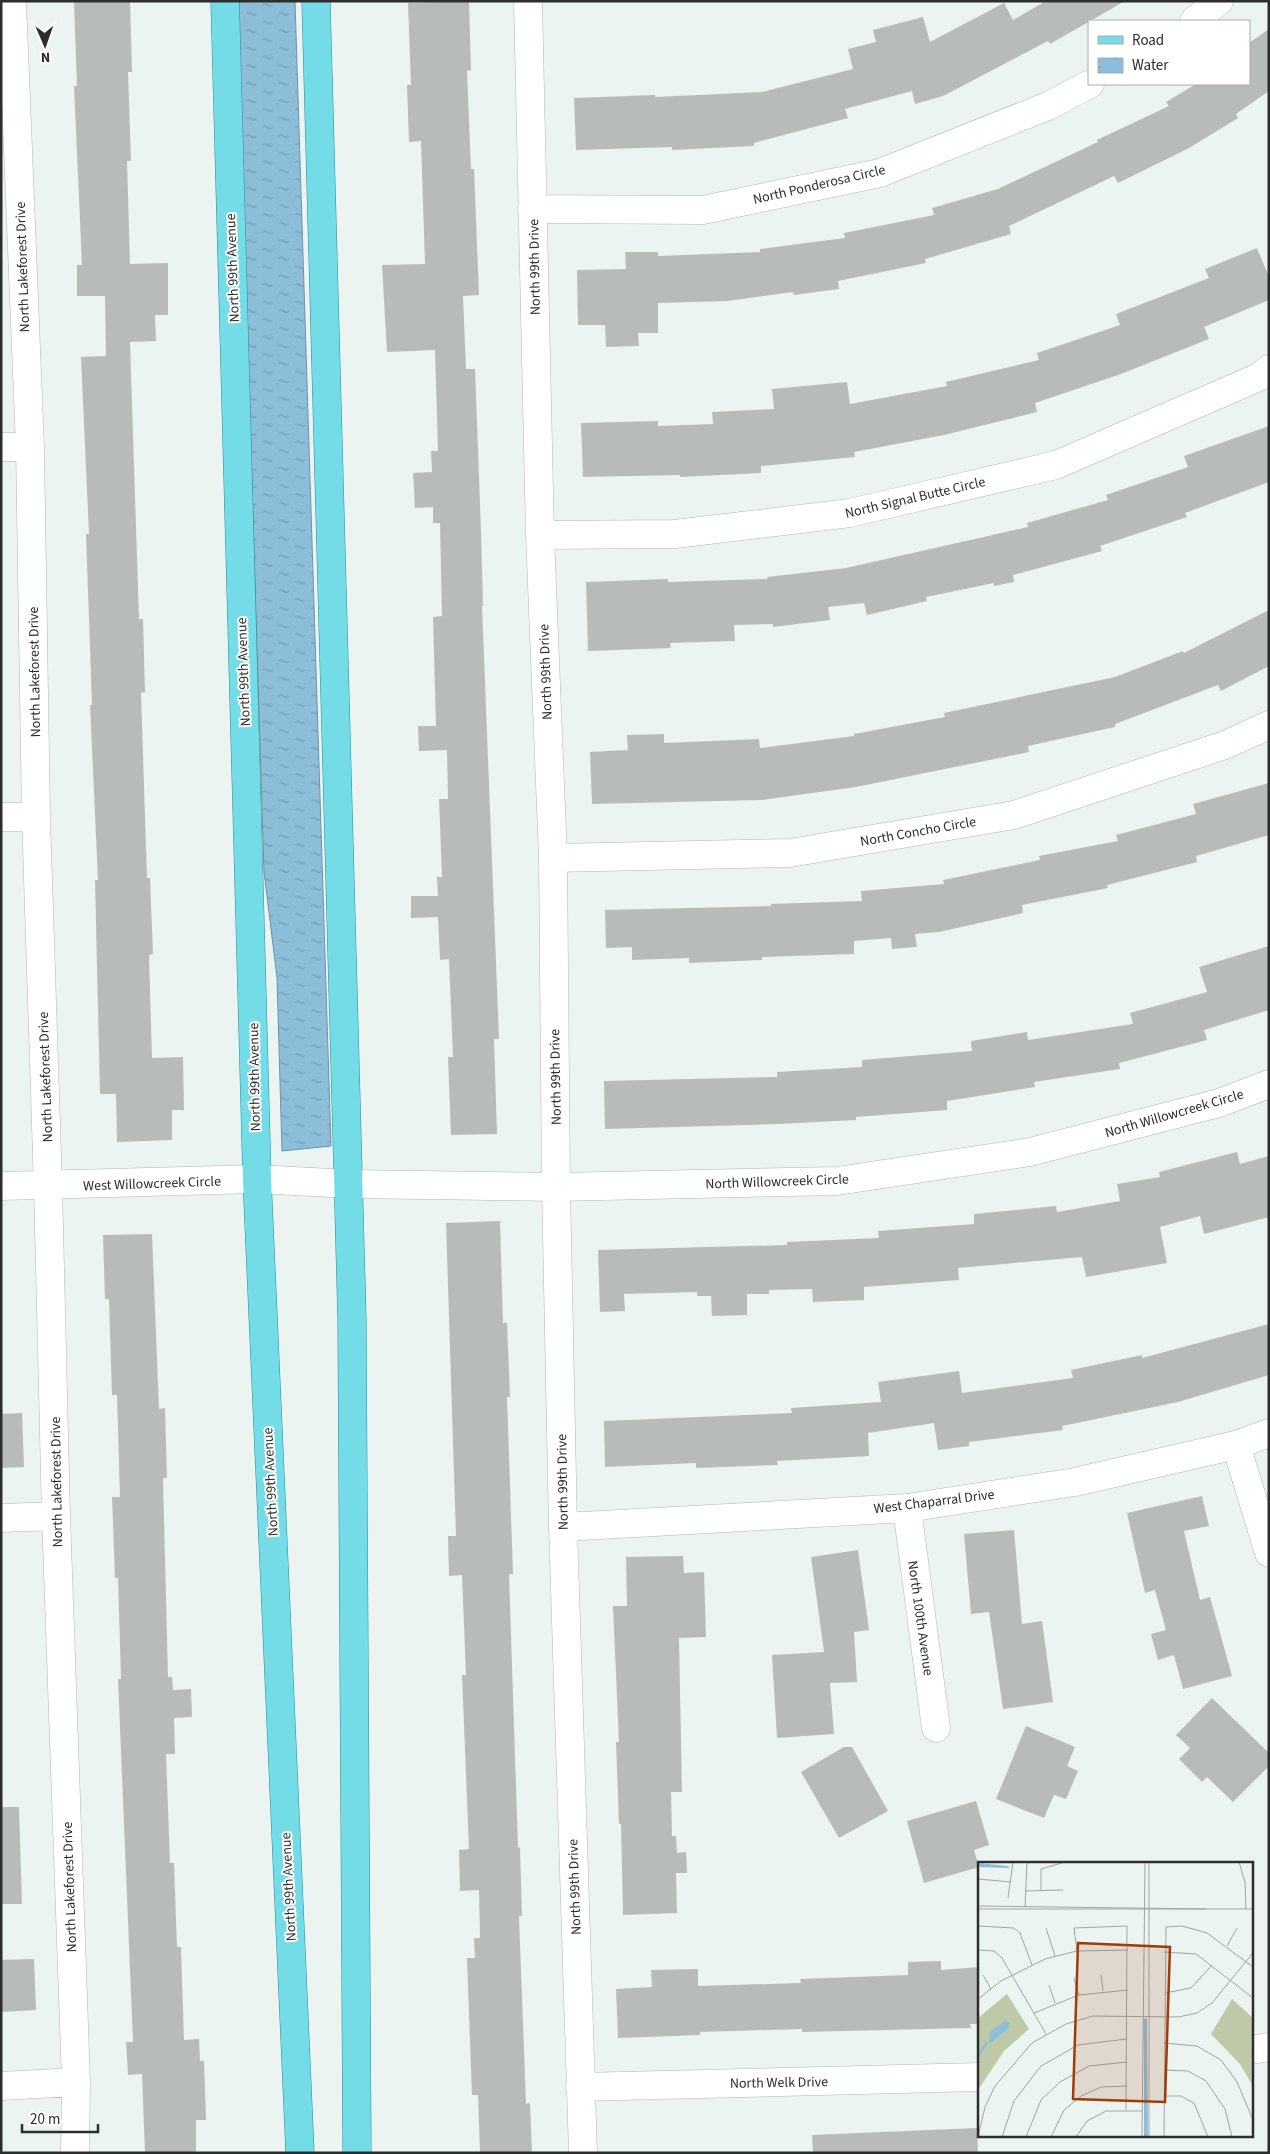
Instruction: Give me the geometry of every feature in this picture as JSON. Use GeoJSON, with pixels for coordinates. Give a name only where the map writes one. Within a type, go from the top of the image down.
{"type":"FeatureCollection","features":[{"type":"Feature","properties":{"kind":"main road","name":"North 99th Avenue"},"geometry":{"type":"LineString","coordinates":[[225,1],[257,1179],[300,2153]]}},
{"type":"Feature","properties":{"kind":"main road"},"geometry":{"type":"LineString","coordinates":[[316,1],[352,1329],[357,2153]]}},
{"type":"Feature","properties":{"kind":"street","name":"North Lakeforest Drive"},"geometry":{"type":"LineString","coordinates":[[12,1],[8,92],[30,447],[36,817],[56,1516],[76,2082],[75,2153]]}},
{"type":"Feature","properties":{"kind":"street","name":"North 99th Drive"},"geometry":{"type":"LineString","coordinates":[[528,1],[540,535],[553,858],[562,1527],[583,2153]]}},
{"type":"Feature","properties":{"kind":"street"},"geometry":{"type":"LineString","coordinates":[[1195,20],[1219,1]]}},
{"type":"Feature","properties":{"kind":"street","name":"North Ponderosa Circle"},"geometry":{"type":"LineString","coordinates":[[532,209],[703,210],[880,173],[1048,106],[1088,85]]}},
{"type":"Feature","properties":{"kind":"street","name":"North Signal Butte Circle"},"geometry":{"type":"LineString","coordinates":[[540,535],[676,534],[850,513],[1056,465],[1269,370]]}},
{"type":"Feature","properties":{"kind":"street"},"geometry":{"type":"LineString","coordinates":[[1,448],[30,447]]}},
{"type":"Feature","properties":{"kind":"street","name":"North Concho Circle"},"geometry":{"type":"LineString","coordinates":[[553,858],[790,853],[1014,815],[1225,745],[1269,725]]}},
{"type":"Feature","properties":{"kind":"street"},"geometry":{"type":"LineString","coordinates":[[1,817],[36,817]]}},
{"type":"Feature","properties":{"kind":"street","name":"North Willowcreek Circle"},"geometry":{"type":"LineString","coordinates":[[303,1182],[556,1187],[837,1181],[1030,1152],[1219,1103],[1269,1084]]}},
{"type":"Feature","properties":{"kind":"street","name":"West Willowcreek Circle"},"geometry":{"type":"LineString","coordinates":[[1,1186],[257,1179],[303,1182]]}},
{"type":"Feature","properties":{"kind":"street","name":"West Chaparral Drive"},"geometry":{"type":"LineString","coordinates":[[562,1527],[907,1508],[1076,1482],[1236,1445],[1269,1433]]}},
{"type":"Feature","properties":{"kind":"street"},"geometry":{"type":"LineString","coordinates":[[1236,1445],[1269,1553]]}},
{"type":"Feature","properties":{"kind":"street","name":"North 100th Avenue"},"geometry":{"type":"LineString","coordinates":[[907,1508],[936,1728]]}},
{"type":"Feature","properties":{"kind":"street"},"geometry":{"type":"LineString","coordinates":[[1,1518],[56,1516]]}},
{"type":"Feature","properties":{"kind":"street"},"geometry":{"type":"LineString","coordinates":[[1252,2050],[1269,2047]]}},
{"type":"Feature","properties":{"kind":"street","name":"North Welk Drive"},"geometry":{"type":"LineString","coordinates":[[580,2087],[978,2077]]}},
{"type":"Feature","properties":{"kind":"street"},"geometry":{"type":"LineString","coordinates":[[1,2086],[76,2082]]}},
{"type":"Feature","properties":{"kind":"water"},"geometry":{"type":"Polygon","coordinates":[[[237,1],[295,1],[331,1146],[282,1151],[277,978],[264,872],[237,1]]]}},
{"type":"Feature","properties":{"kind":"building"},"geometry":{"type":"Polygon","coordinates":[[[74,1],[130,1],[132,72],[128,72],[131,161],[127,161],[130,264],[168,263],[168,315],[155,315],[156,341],[130,342],[139,619],[143,619],[145,692],[141,693],[147,878],[150,878],[153,954],[149,955],[152,1058],[183,1057],[184,1110],[172,1110],[172,1140],[117,1142],[116,1094],[100,1094],[95,880],[98,880],[90,705],[92,705],[86,534],[89,534],[81,357],[106,356],[105,296],[77,296],[77,265],[82,265],[74,86],[77,86],[74,1]]]}},
{"type":"Feature","properties":{"kind":"building"},"geometry":{"type":"Polygon","coordinates":[[[469,1],[471,70],[467,71],[471,169],[474,169],[479,295],[463,296],[466,369],[475,369],[499,1039],[494,1039],[497,1134],[451,1135],[448,1057],[453,1057],[449,959],[440,960],[438,917],[411,918],[411,896],[438,896],[437,877],[442,877],[439,799],[448,799],[447,750],[419,751],[418,726],[436,726],[433,617],[442,616],[440,523],[433,523],[433,507],[415,508],[413,473],[432,472],[431,451],[438,451],[435,350],[387,352],[382,265],[425,264],[421,141],[409,142],[407,85],[411,85],[408,3],[469,1]]]}},
{"type":"Feature","properties":{"kind":"building"},"geometry":{"type":"Polygon","coordinates":[[[1046,1],[1125,1],[1092,20],[1088,20],[1088,22],[1050,44],[1048,41],[943,96],[915,104],[912,91],[845,109],[848,118],[754,143],[754,146],[672,150],[672,147],[576,150],[574,98],[655,95],[655,97],[762,92],[853,69],[848,49],[876,42],[873,30],[923,17],[930,42],[1004,3],[1013,20],[1046,1]]]}},
{"type":"Feature","properties":{"kind":"building"},"geometry":{"type":"Polygon","coordinates":[[[1269,29],[1269,91],[1236,114],[1238,118],[1189,148],[1118,183],[1114,176],[1009,226],[1011,234],[925,259],[926,263],[838,281],[839,289],[794,295],[793,292],[727,301],[658,303],[658,333],[638,333],[639,346],[606,347],[605,325],[578,325],[577,270],[626,269],[625,252],[658,252],[658,256],[760,252],[760,249],[845,238],[844,233],[934,215],[932,208],[998,189],[1098,142],[1097,140],[1169,106],[1166,102],[1194,85],[1250,85],[1250,42],[1269,29]]]}},
{"type":"Feature","properties":{"kind":"building"},"geometry":{"type":"Polygon","coordinates":[[[1257,248],[1269,277],[1269,300],[1204,327],[1209,339],[1121,374],[1035,403],[1037,412],[944,435],[854,452],[855,457],[761,466],[761,473],[680,477],[680,475],[583,477],[581,423],[658,421],[658,426],[713,424],[712,412],[774,409],[772,389],[847,382],[850,404],[947,386],[946,382],[1039,360],[1037,353],[1120,325],[1116,314],[1209,278],[1205,269],[1257,248]]]}},
{"type":"Feature","properties":{"kind":"building"},"geometry":{"type":"Polygon","coordinates":[[[1269,426],[1269,482],[1185,513],[1187,517],[1100,546],[1102,551],[1013,575],[1014,582],[994,586],[994,583],[926,597],[927,601],[867,615],[864,603],[828,607],[830,620],[773,627],[773,624],[734,625],[735,641],[670,643],[671,648],[588,651],[586,582],[668,579],[668,582],[768,579],[767,577],[846,568],[1028,527],[1027,523],[1108,500],[1106,495],[1188,467],[1184,456],[1269,426]]]}},
{"type":"Feature","properties":{"kind":"building"},"geometry":{"type":"Polygon","coordinates":[[[1269,610],[1269,666],[1221,691],[1218,685],[1115,724],[1115,727],[1028,746],[1029,752],[856,787],[762,800],[592,804],[590,752],[628,750],[627,735],[664,734],[664,743],[759,739],[760,748],[854,736],[854,734],[945,717],[944,713],[1115,677],[1183,651],[1184,653],[1269,610]]]}},
{"type":"Feature","properties":{"kind":"building"},"geometry":{"type":"Polygon","coordinates":[[[1269,783],[1269,835],[1196,856],[1197,862],[1107,885],[1108,888],[1022,905],[1023,913],[939,932],[915,934],[917,947],[892,949],[891,938],[854,941],[854,954],[762,957],[762,960],[689,963],[689,958],[632,960],[632,947],[606,948],[605,910],[771,906],[771,904],[862,901],[861,891],[944,884],[943,880],[1040,860],[1039,856],[1118,841],[1116,835],[1196,814],[1193,804],[1269,783]]]}},
{"type":"Feature","properties":{"kind":"building"},"geometry":{"type":"Polygon","coordinates":[[[1269,946],[1269,1010],[1204,1030],[1207,1040],[1119,1063],[1120,1069],[1034,1082],[1035,1087],[947,1101],[947,1110],[856,1117],[856,1120],[605,1129],[604,1081],[777,1077],[777,1072],[862,1067],[862,1060],[972,1051],[971,1041],[1027,1032],[1028,1040],[1133,1024],[1130,1013],[1207,992],[1199,967],[1269,946]]]}},
{"type":"Feature","properties":{"kind":"building"},"geometry":{"type":"Polygon","coordinates":[[[1237,1152],[1240,1164],[1269,1156],[1269,1217],[1204,1234],[1200,1216],[1160,1227],[1167,1263],[1086,1277],[1082,1257],[958,1268],[959,1280],[864,1287],[864,1300],[813,1302],[812,1289],[769,1290],[769,1294],[747,1294],[747,1315],[712,1316],[711,1296],[697,1296],[697,1292],[624,1294],[625,1311],[600,1312],[598,1250],[787,1245],[787,1242],[879,1238],[878,1231],[974,1224],[974,1214],[1056,1206],[1057,1212],[1120,1201],[1117,1184],[1160,1177],[1159,1172],[1237,1152]]]}},
{"type":"Feature","properties":{"kind":"building"},"geometry":{"type":"Polygon","coordinates":[[[500,1221],[503,1323],[507,1323],[510,1397],[507,1397],[513,1574],[509,1574],[518,1848],[520,1847],[522,1916],[519,1916],[526,2104],[530,2103],[532,2153],[480,2153],[478,2095],[472,2095],[467,1958],[475,1958],[474,1938],[480,1938],[479,1890],[460,1891],[459,1850],[469,1849],[462,1675],[466,1675],[462,1575],[449,1576],[448,1536],[456,1536],[446,1223],[500,1221]]]}},
{"type":"Feature","properties":{"kind":"building"},"geometry":{"type":"Polygon","coordinates":[[[152,1234],[159,1409],[165,1408],[167,1478],[163,1478],[168,1677],[172,1677],[173,1690],[191,1689],[192,1717],[174,1718],[175,1754],[166,1754],[170,1863],[174,1863],[177,1947],[181,1947],[184,2040],[199,2039],[200,2061],[204,2061],[206,2120],[196,2120],[196,2153],[145,2153],[142,2074],[128,2075],[126,2042],[133,2042],[118,1679],[121,1679],[118,1578],[115,1578],[112,1497],[120,1497],[117,1395],[112,1395],[109,1299],[105,1299],[103,1235],[152,1234]]]}},
{"type":"Feature","properties":{"kind":"building"},"geometry":{"type":"Polygon","coordinates":[[[1269,1324],[1269,1375],[1178,1402],[1062,1426],[1063,1430],[969,1442],[969,1446],[938,1450],[934,1423],[868,1433],[869,1456],[777,1461],[778,1465],[696,1468],[696,1463],[605,1467],[604,1421],[792,1413],[791,1408],[881,1402],[878,1382],[959,1371],[962,1393],[1073,1378],[1071,1370],[1142,1355],[1142,1358],[1269,1324]]]}},
{"type":"Feature","properties":{"kind":"building"},"geometry":{"type":"Polygon","coordinates":[[[22,1413],[24,1467],[1,1468],[1,1414],[22,1413]]]}},
{"type":"Feature","properties":{"kind":"building"},"geometry":{"type":"Polygon","coordinates":[[[1202,1496],[1209,1526],[1184,1531],[1200,1600],[1210,1597],[1232,1676],[1183,1689],[1174,1655],[1158,1660],[1151,1634],[1166,1630],[1155,1590],[1145,1593],[1127,1513],[1202,1496]]]}},
{"type":"Feature","properties":{"kind":"building"},"geometry":{"type":"Polygon","coordinates":[[[1014,1530],[1022,1624],[1042,1621],[1053,1702],[1003,1709],[989,1612],[971,1614],[964,1534],[1014,1530]]]}},
{"type":"Feature","properties":{"kind":"building"},"geometry":{"type":"Polygon","coordinates":[[[858,1550],[869,1630],[854,1632],[857,1682],[830,1683],[834,1734],[777,1738],[772,1655],[824,1652],[811,1557],[858,1550]]]}},
{"type":"Feature","properties":{"kind":"building"},"geometry":{"type":"Polygon","coordinates":[[[683,1556],[684,1573],[704,1572],[706,1637],[679,1638],[682,1792],[671,1792],[672,1836],[676,1836],[677,1853],[686,1852],[687,1873],[676,1873],[677,1913],[623,1915],[621,1824],[619,1824],[616,1742],[619,1742],[613,1606],[627,1606],[626,1557],[683,1556]]]}},
{"type":"Feature","properties":{"kind":"building"},"geometry":{"type":"Polygon","coordinates":[[[1212,1698],[1269,1753],[1269,1766],[1233,1802],[1207,1777],[1202,1782],[1179,1759],[1190,1748],[1176,1735],[1212,1698]]]}},
{"type":"Feature","properties":{"kind":"building"},"geometry":{"type":"Polygon","coordinates":[[[1026,1726],[1075,1747],[1067,1766],[1078,1771],[1066,1799],[1054,1795],[1044,1818],[996,1799],[1026,1726]]]}},
{"type":"Feature","properties":{"kind":"building"},"geometry":{"type":"Polygon","coordinates":[[[844,1747],[852,1747],[888,1811],[839,1838],[801,1772],[844,1747]]]}},
{"type":"Feature","properties":{"kind":"building"},"geometry":{"type":"Polygon","coordinates":[[[976,1801],[989,1845],[974,1850],[978,1867],[924,1883],[907,1821],[976,1801]]]}},
{"type":"Feature","properties":{"kind":"building"},"geometry":{"type":"Polygon","coordinates":[[[1,1807],[19,1807],[22,1904],[1,1904],[1,1807]]]}},
{"type":"Feature","properties":{"kind":"building"},"geometry":{"type":"Polygon","coordinates":[[[34,1959],[36,2010],[1,2012],[1,1960],[34,1959]]]}},
{"type":"Feature","properties":{"kind":"building"},"geometry":{"type":"Polygon","coordinates":[[[941,1961],[941,1970],[978,1967],[978,2024],[970,2024],[971,2028],[802,2032],[802,2029],[700,2032],[700,2035],[618,2038],[616,1989],[652,1987],[651,1970],[698,1969],[698,1986],[801,1983],[800,1979],[908,1975],[908,1962],[941,1961]]]}},
{"type":"Feature","properties":{"kind":"building"},"geometry":{"type":"Polygon","coordinates":[[[977,2128],[978,2153],[813,2153],[812,2135],[977,2128]]]}}]}
